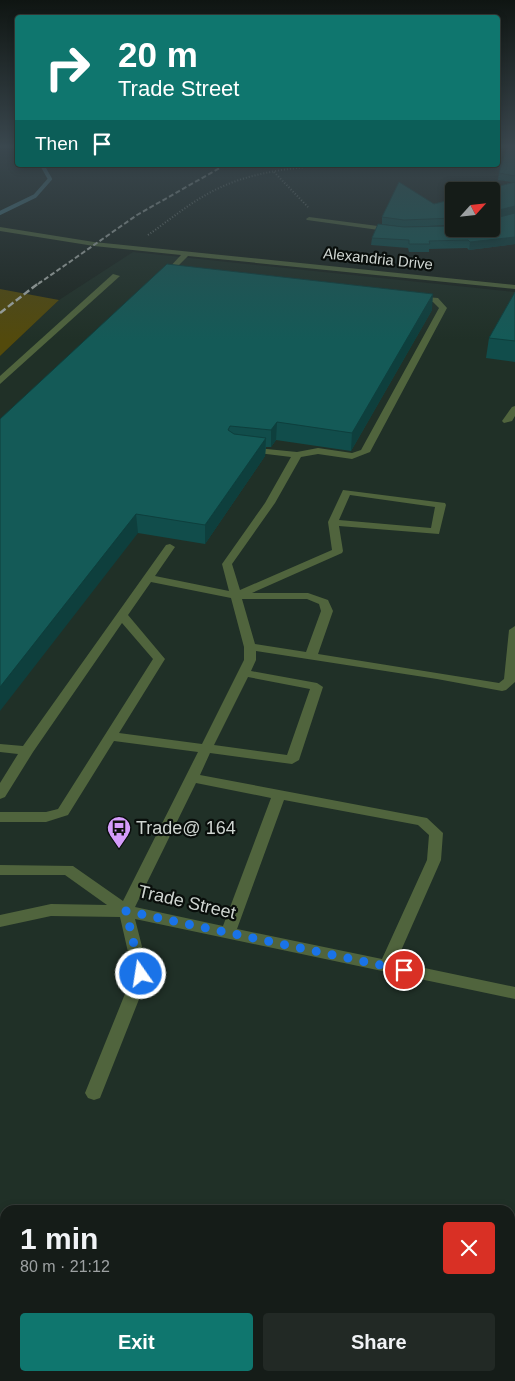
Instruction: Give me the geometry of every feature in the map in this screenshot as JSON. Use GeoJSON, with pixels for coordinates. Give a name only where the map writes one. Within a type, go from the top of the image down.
{"type":"FeatureCollection","features":[{"type":"Feature","properties":{"kind":"street"},"geometry":{"type":"LineString","coordinates":[[309,218],[403,231]]}},
{"type":"Feature","properties":{"kind":"street","name":"Alexandria Drive"},"geometry":{"type":"LineString","coordinates":[[0,229],[94,244],[515,287]]}},
{"type":"Feature","properties":{"kind":"street"},"geometry":{"type":"LineString","coordinates":[[187,253],[171,270],[191,272]]}},
{"type":"Feature","properties":{"kind":"street"},"geometry":{"type":"LineString","coordinates":[[0,381],[116,276]]}},
{"type":"Feature","properties":{"kind":"street"},"geometry":{"type":"LineString","coordinates":[[234,447],[297,455],[318,451],[352,456],[366,452],[443,308],[440,303],[428,299],[409,297]]}},
{"type":"Feature","properties":{"kind":"street"},"geometry":{"type":"LineString","coordinates":[[507,421],[515,409]]}},
{"type":"Feature","properties":{"kind":"street","name":"Trade Street"},"geometry":{"type":"LineString","coordinates":[[297,455],[270,503],[227,564],[250,647],[250,660],[126,911],[515,993]]}},
{"type":"Feature","properties":{"kind":"street"},"geometry":{"type":"LineString","coordinates":[[236,596],[278,575],[306,566],[338,551],[333,522],[347,492],[441,505],[435,532],[333,522]]}},
{"type":"Feature","properties":{"kind":"street"},"geometry":{"type":"LineString","coordinates":[[0,794],[27,750],[123,617],[170,547]]}},
{"type":"Feature","properties":{"kind":"street"},"geometry":{"type":"LineString","coordinates":[[149,578],[236,596],[308,596],[324,602],[328,611],[312,656]]}},
{"type":"Feature","properties":{"kind":"street"},"geometry":{"type":"LineString","coordinates":[[0,816],[46,817],[64,812],[159,659],[123,617]]}},
{"type":"Feature","properties":{"kind":"street"},"geometry":{"type":"LineString","coordinates":[[250,647],[436,675],[502,687],[510,680],[515,630]]}},
{"type":"Feature","properties":{"kind":"street"},"geometry":{"type":"LineString","coordinates":[[111,736],[292,760],[317,687],[244,673]]}},
{"type":"Feature","properties":{"kind":"street"},"geometry":{"type":"LineString","coordinates":[[0,748],[27,750]]}},
{"type":"Feature","properties":{"kind":"street"},"geometry":{"type":"LineString","coordinates":[[192,778],[422,821],[436,833],[434,860],[386,966]]}},
{"type":"Feature","properties":{"kind":"street"},"geometry":{"type":"LineString","coordinates":[[228,933],[279,795]]}},
{"type":"Feature","properties":{"kind":"street"},"geometry":{"type":"LineString","coordinates":[[0,870],[68,870],[126,911],[141,974],[94,1093]]}},
{"type":"Feature","properties":{"kind":"street"},"geometry":{"type":"LineString","coordinates":[[0,921],[51,910],[126,911]]}},
{"type":"Feature","properties":{"kind":"path"},"geometry":{"type":"LineString","coordinates":[[144,237],[185,210]]}},
{"type":"Feature","properties":{"kind":"path"},"geometry":{"type":"LineString","coordinates":[[309,218],[312,214],[310,210]]}},
{"type":"Feature","properties":{"kind":"shaded area"},"geometry":{"type":"Polygon","coordinates":[[[133,252],[515,292],[515,1205],[0,1205],[0,356],[59,300],[133,252]]]}},
{"type":"Feature","properties":{"kind":"shaded area"},"geometry":{"type":"Polygon","coordinates":[[[0,289],[59,300],[0,356],[0,289]]]}},
{"type":"Feature","properties":{"kind":"building"},"geometry":{"type":"Polygon","coordinates":[[[385,210],[445,210],[445,218],[404,220],[382,217],[385,210]]]}},
{"type":"Feature","properties":{"kind":"building"},"geometry":{"type":"Polygon","coordinates":[[[515,213],[515,237],[470,242],[468,240],[429,241],[430,244],[409,244],[409,240],[372,238],[378,224],[404,227],[445,226],[445,238],[500,238],[500,217],[515,213]]]}},
{"type":"Feature","properties":{"kind":"building"},"geometry":{"type":"Polygon","coordinates":[[[167,264],[433,294],[352,433],[277,422],[271,430],[230,426],[228,430],[234,434],[266,438],[205,525],[136,514],[0,687],[0,419],[167,264]]]}},
{"type":"Feature","properties":{"kind":"building"},"geometry":{"type":"Polygon","coordinates":[[[515,292],[515,341],[489,338],[515,292]]]}},
{"type":"Feature","properties":{"kind":"waterway"},"geometry":{"type":"LineString","coordinates":[[0,213],[5,210]]}},
{"type":"Feature","properties":{"kind":"railway"},"geometry":{"type":"LineString","coordinates":[[38,284],[145,210]]}},
{"type":"Feature","properties":{"kind":"railway"},"geometry":{"type":"LineString","coordinates":[[0,313],[40,282]]}},
{"type":"Feature","properties":{"kind":"place","name":"Trade@ 164"},"geometry":{"type":"Point","coordinates":[119,849]}},
{"type":"Feature","properties":{"kind":"route"},"geometry":{"type":"LineString","coordinates":[[141,974],[126,911],[404,970]]}}]}
